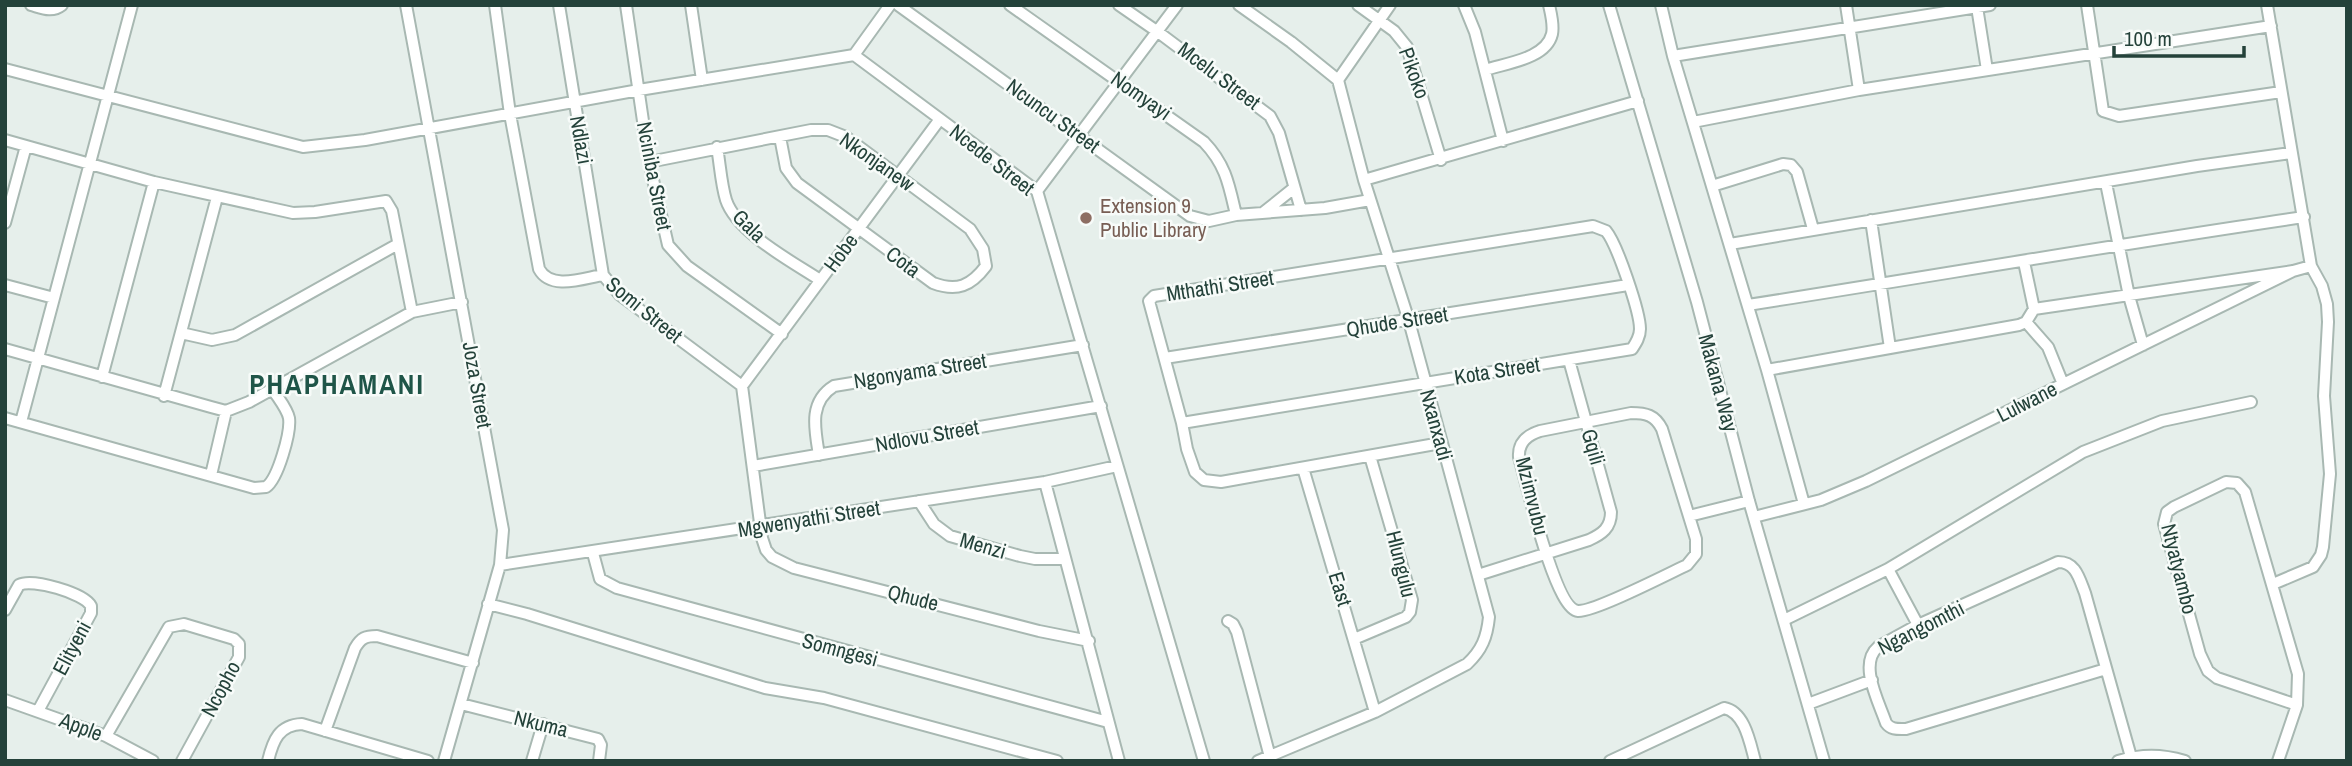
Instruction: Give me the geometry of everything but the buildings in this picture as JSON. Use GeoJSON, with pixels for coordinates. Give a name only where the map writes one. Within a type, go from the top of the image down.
{"type":"FeatureCollection","features":[{"type":"Feature","properties":{"kind":"street"},"geometry":{"type":"LineString","coordinates":[[31,5],[48,10],[62,5]]}},
{"type":"Feature","properties":{"kind":"street"},"geometry":{"type":"LineString","coordinates":[[21,422],[132,5]]}},
{"type":"Feature","properties":{"kind":"street","name":"Joza Street"},"geometry":{"type":"LineString","coordinates":[[406,5],[502,519],[503,544],[499,565],[444,761]]}},
{"type":"Feature","properties":{"kind":"street","name":"Somi Street"},"geometry":{"type":"LineString","coordinates":[[495,5],[510,114],[537,261],[542,275],[550,280],[563,281],[603,275],[620,295],[742,386]]}},
{"type":"Feature","properties":{"kind":"street","name":"Ndlazi"},"geometry":{"type":"LineString","coordinates":[[559,5],[603,275]]}},
{"type":"Feature","properties":{"kind":"street","name":"Nciniba Street"},"geometry":{"type":"LineString","coordinates":[[626,5],[649,162],[670,250],[687,267],[782,334]]}},
{"type":"Feature","properties":{"kind":"street"},"geometry":{"type":"LineString","coordinates":[[5,69],[303,147],[365,140],[702,79],[854,55],[890,5]]}},
{"type":"Feature","properties":{"kind":"street","name":"Ncuncu Street"},"geometry":{"type":"LineString","coordinates":[[898,5],[1180,210],[1209,221],[1236,215]]}},
{"type":"Feature","properties":{"kind":"street","name":"Nomyayi"},"geometry":{"type":"LineString","coordinates":[[1010,5],[1121,82],[1194,135],[1218,156],[1229,183],[1236,215]]}},
{"type":"Feature","properties":{"kind":"street","name":"Mcelu Street"},"geometry":{"type":"LineString","coordinates":[[1119,5],[1270,116],[1279,133],[1301,210]]}},
{"type":"Feature","properties":{"kind":"street"},"geometry":{"type":"LineString","coordinates":[[1037,191],[1177,5]]}},
{"type":"Feature","properties":{"kind":"street"},"geometry":{"type":"LineString","coordinates":[[1240,5],[1338,80],[1390,5]]}},
{"type":"Feature","properties":{"kind":"street","name":"Pikoko"},"geometry":{"type":"LineString","coordinates":[[1357,5],[1380,20],[1403,40],[1407,47],[1441,160]]}},
{"type":"Feature","properties":{"kind":"street"},"geometry":{"type":"LineString","coordinates":[[1464,5],[1470,16],[1503,141]]}},
{"type":"Feature","properties":{"kind":"street"},"geometry":{"type":"LineString","coordinates":[[1485,70],[1533,55],[1547,46],[1553,29],[1549,5]]}},
{"type":"Feature","properties":{"kind":"street","name":"Makana Way"},"geometry":{"type":"LineString","coordinates":[[1609,5],[1698,302],[1749,501],[1824,761]]}},
{"type":"Feature","properties":{"kind":"street"},"geometry":{"type":"LineString","coordinates":[[1661,5],[1673,56],[1767,370],[1804,505]]}},
{"type":"Feature","properties":{"kind":"street"},"geometry":{"type":"LineString","coordinates":[[1846,5],[1859,90]]}},
{"type":"Feature","properties":{"kind":"street"},"geometry":{"type":"LineString","coordinates":[[1673,56],[1990,5]]}},
{"type":"Feature","properties":{"kind":"street"},"geometry":{"type":"LineString","coordinates":[[2087,5],[2103,111],[2119,116],[2281,92]]}},
{"type":"Feature","properties":{"kind":"street"},"geometry":{"type":"LineString","coordinates":[[2267,5],[2311,266],[2326,299],[2328,322],[2324,396],[2330,474],[2321,555],[2313,567],[2273,584]]}},
{"type":"Feature","properties":{"kind":"street"},"geometry":{"type":"LineString","coordinates":[[693,6],[702,79]]}},
{"type":"Feature","properties":{"kind":"street"},"geometry":{"type":"LineString","coordinates":[[1977,7],[1987,70]]}},
{"type":"Feature","properties":{"kind":"street"},"geometry":{"type":"LineString","coordinates":[[1693,122],[1859,90],[2271,26]]}},
{"type":"Feature","properties":{"kind":"street","name":"Ncede Street"},"geometry":{"type":"LineString","coordinates":[[854,55],[1037,191],[1203,761]]}},
{"type":"Feature","properties":{"kind":"street","name":"Nxanxadi"},"geometry":{"type":"LineString","coordinates":[[1258,761],[1374,712],[1467,664],[1477,655],[1487,634],[1489,617],[1409,321],[1364,180],[1338,80]]}},
{"type":"Feature","properties":{"kind":"street"},"geometry":{"type":"LineString","coordinates":[[1364,180],[1637,102]]}},
{"type":"Feature","properties":{"kind":"street","name":"Hobe"},"geometry":{"type":"LineString","coordinates":[[742,386],[940,119]]}},
{"type":"Feature","properties":{"kind":"street","name":"Nkonjanew"},"geometry":{"type":"LineString","coordinates":[[649,162],[811,130],[828,130],[845,137],[970,229],[983,249],[986,266]]}},
{"type":"Feature","properties":{"kind":"street","name":"Cota"},"geometry":{"type":"LineString","coordinates":[[780,137],[783,158],[790,176],[807,192],[924,277],[944,287],[955,289],[968,285],[986,266]]}},
{"type":"Feature","properties":{"kind":"street"},"geometry":{"type":"LineString","coordinates":[[5,140],[154,182],[304,213],[378,200],[386,201],[392,211],[412,312]]}},
{"type":"Feature","properties":{"kind":"street"},"geometry":{"type":"LineString","coordinates":[[5,223],[26,146]]}},
{"type":"Feature","properties":{"kind":"street","name":"Gala"},"geometry":{"type":"LineString","coordinates":[[717,147],[726,201],[737,219],[761,240],[820,280]]}},
{"type":"Feature","properties":{"kind":"street"},"geometry":{"type":"LineString","coordinates":[[1730,244],[2197,166],[2291,153]]}},
{"type":"Feature","properties":{"kind":"street"},"geometry":{"type":"LineString","coordinates":[[1712,186],[1783,164],[1791,165],[1797,172],[1813,229]]}},
{"type":"Feature","properties":{"kind":"street"},"geometry":{"type":"LineString","coordinates":[[102,377],[154,182]]}},
{"type":"Feature","properties":{"kind":"street"},"geometry":{"type":"LineString","coordinates":[[2106,183],[2117,244],[2143,345]]}},
{"type":"Feature","properties":{"kind":"street"},"geometry":{"type":"LineString","coordinates":[[1264,212],[1294,188]]}},
{"type":"Feature","properties":{"kind":"street"},"geometry":{"type":"LineString","coordinates":[[164,396],[217,197]]}},
{"type":"Feature","properties":{"kind":"street"},"geometry":{"type":"LineString","coordinates":[[1236,215],[1301,210],[1370,200]]}},
{"type":"Feature","properties":{"kind":"street"},"geometry":{"type":"LineString","coordinates":[[1748,306],[2024,262],[2117,244],[2304,216]]}},
{"type":"Feature","properties":{"kind":"street"},"geometry":{"type":"LineString","coordinates":[[1871,220],[1890,348]]}},
{"type":"Feature","properties":{"kind":"street","name":"Mthathi Street"},"geometry":{"type":"LineString","coordinates":[[1441,443],[1221,482],[1204,480],[1195,472],[1187,449],[1149,301],[1154,296],[1593,226]]}},
{"type":"Feature","properties":{"kind":"street","name":"Kota Street"},"geometry":{"type":"LineString","coordinates":[[1182,423],[1632,349],[1638,339],[1640,325],[1628,285],[1610,236],[1602,228],[1593,226]]}},
{"type":"Feature","properties":{"kind":"street"},"geometry":{"type":"LineString","coordinates":[[181,333],[212,340],[235,335],[398,244]]}},
{"type":"Feature","properties":{"kind":"street"},"geometry":{"type":"LineString","coordinates":[[1767,370],[2010,328],[2026,322],[2034,309],[2024,262]]}},
{"type":"Feature","properties":{"kind":"street"},"geometry":{"type":"LineString","coordinates":[[2034,309],[2293,271],[2311,266]]}},
{"type":"Feature","properties":{"kind":"street","name":"Lulwane"},"geometry":{"type":"LineString","coordinates":[[1754,517],[1804,505],[1877,476],[2293,271]]}},
{"type":"Feature","properties":{"kind":"street"},"geometry":{"type":"LineString","coordinates":[[5,285],[54,298]]}},
{"type":"Feature","properties":{"kind":"street","name":"Qhude Street"},"geometry":{"type":"LineString","coordinates":[[1165,358],[1628,285]]}},
{"type":"Feature","properties":{"kind":"street"},"geometry":{"type":"LineString","coordinates":[[5,349],[164,396],[226,411],[238,408],[412,312],[462,302]]}},
{"type":"Feature","properties":{"kind":"street"},"geometry":{"type":"LineString","coordinates":[[2026,322],[2048,347],[2063,384]]}},
{"type":"Feature","properties":{"kind":"street","name":"Ngonyama Street"},"geometry":{"type":"LineString","coordinates":[[819,455],[815,429],[816,411],[822,395],[834,386],[1083,345]]}},
{"type":"Feature","properties":{"kind":"street","name":"Gqili"},"geometry":{"type":"LineString","coordinates":[[1546,554],[1603,533],[1611,519],[1569,360]]}},
{"type":"Feature","properties":{"kind":"street"},"geometry":{"type":"LineString","coordinates":[[742,386],[760,526]]}},
{"type":"Feature","properties":{"kind":"street"},"geometry":{"type":"LineString","coordinates":[[5,418],[254,488],[270,484],[286,441],[289,420],[272,388]]}},
{"type":"Feature","properties":{"kind":"street"},"geometry":{"type":"LineString","coordinates":[[1784,620],[1888,569],[2083,452],[2162,421],[2251,402]]}},
{"type":"Feature","properties":{"kind":"street","name":"Ndlovu Street"},"geometry":{"type":"LineString","coordinates":[[753,466],[1101,406]]}},
{"type":"Feature","properties":{"kind":"street"},"geometry":{"type":"LineString","coordinates":[[211,475],[226,411]]}},
{"type":"Feature","properties":{"kind":"street","name":"Mzimvubu"},"geometry":{"type":"LineString","coordinates":[[1642,413],[1657,420],[1667,442],[1697,549],[1691,562],[1586,610],[1577,611],[1561,596],[1546,554],[1519,448],[1532,433],[1586,423],[1642,413]]}},
{"type":"Feature","properties":{"kind":"street","name":"Hlungulu"},"geometry":{"type":"LineString","coordinates":[[1354,639],[1406,617],[1412,600],[1370,456]]}},
{"type":"Feature","properties":{"kind":"street","name":"Mgwenyathi Street"},"geometry":{"type":"LineString","coordinates":[[499,565],[593,553],[1045,482],[1117,467]]}},
{"type":"Feature","properties":{"kind":"street","name":"East"},"geometry":{"type":"LineString","coordinates":[[1303,468],[1374,712]]}},
{"type":"Feature","properties":{"kind":"street"},"geometry":{"type":"LineString","coordinates":[[1045,482],[1119,761]]}},
{"type":"Feature","properties":{"kind":"street","name":"Ntyatyambo"},"geometry":{"type":"LineString","coordinates":[[2278,761],[2297,705],[2298,674],[2245,492],[2241,486],[2226,482],[2174,507],[2167,512],[2164,524],[2200,653],[2208,671],[2217,678],[2297,705]]}},
{"type":"Feature","properties":{"kind":"street","name":"Menzi"},"geometry":{"type":"LineString","coordinates":[[919,501],[934,524],[950,536],[1035,559],[1064,559]]}},
{"type":"Feature","properties":{"kind":"street"},"geometry":{"type":"LineString","coordinates":[[1689,516],[1749,501]]}},
{"type":"Feature","properties":{"kind":"street","name":"Qhude"},"geometry":{"type":"LineString","coordinates":[[760,526],[766,550],[772,557],[794,568],[1039,631],[1089,641]]}},
{"type":"Feature","properties":{"kind":"street","name":"Somngesi"},"geometry":{"type":"LineString","coordinates":[[593,553],[600,579],[617,588],[1108,722]]}},
{"type":"Feature","properties":{"kind":"street"},"geometry":{"type":"LineString","coordinates":[[1478,575],[1546,554]]}},
{"type":"Feature","properties":{"kind":"street","name":"Ngangomthi"},"geometry":{"type":"LineString","coordinates":[[2106,669],[1906,729],[1893,728],[1886,723],[1868,663],[1872,652],[1918,625],[2058,562],[2067,562],[2077,572],[2085,593],[2131,757]]}},
{"type":"Feature","properties":{"kind":"street"},"geometry":{"type":"LineString","coordinates":[[1888,569],[1918,625]]}},
{"type":"Feature","properties":{"kind":"street","name":"Elityeni"},"geometry":{"type":"LineString","coordinates":[[5,610],[19,585],[31,581],[83,597],[91,606],[91,613],[38,711]]}},
{"type":"Feature","properties":{"kind":"street"},"geometry":{"type":"LineString","coordinates":[[488,604],[753,685],[824,698],[1057,761]]}},
{"type":"Feature","properties":{"kind":"street"},"geometry":{"type":"LineString","coordinates":[[1228,621],[1237,632],[1270,757]]}},
{"type":"Feature","properties":{"kind":"street","name":"Ncopho"},"geometry":{"type":"LineString","coordinates":[[106,736],[169,628],[174,624],[184,624],[234,639],[239,644],[239,657],[182,761]]}},
{"type":"Feature","properties":{"kind":"street"},"geometry":{"type":"LineString","coordinates":[[325,731],[360,639],[377,636],[472,663]]}},
{"type":"Feature","properties":{"kind":"street"},"geometry":{"type":"LineString","coordinates":[[1808,704],[1872,680]]}},
{"type":"Feature","properties":{"kind":"street","name":"Apple"},"geometry":{"type":"LineString","coordinates":[[5,700],[106,736],[153,761]]}},
{"type":"Feature","properties":{"kind":"street","name":"Nkuma"},"geometry":{"type":"LineString","coordinates":[[461,704],[598,738],[601,746],[598,761]]}},
{"type":"Feature","properties":{"kind":"street"},"geometry":{"type":"LineString","coordinates":[[1610,761],[1724,708],[1734,711],[1740,718],[1755,761]]}},
{"type":"Feature","properties":{"kind":"street"},"geometry":{"type":"LineString","coordinates":[[268,761],[278,736],[289,725],[302,724],[428,761]]}},
{"type":"Feature","properties":{"kind":"street"},"geometry":{"type":"LineString","coordinates":[[532,761],[543,724]]}},
{"type":"Feature","properties":{"kind":"street"},"geometry":{"type":"LineString","coordinates":[[2118,761],[2131,757],[2161,755],[2185,761]]}},
{"type":"Feature","properties":{"kind":"place","name":"Extension 9 Public Library"},"geometry":{"type":"Point","coordinates":[1086,218]}},
{"type":"Feature","properties":{"kind":"district","name":"PHAPHAMANI"},"geometry":{"type":"Point","coordinates":[337,384]}}]}
